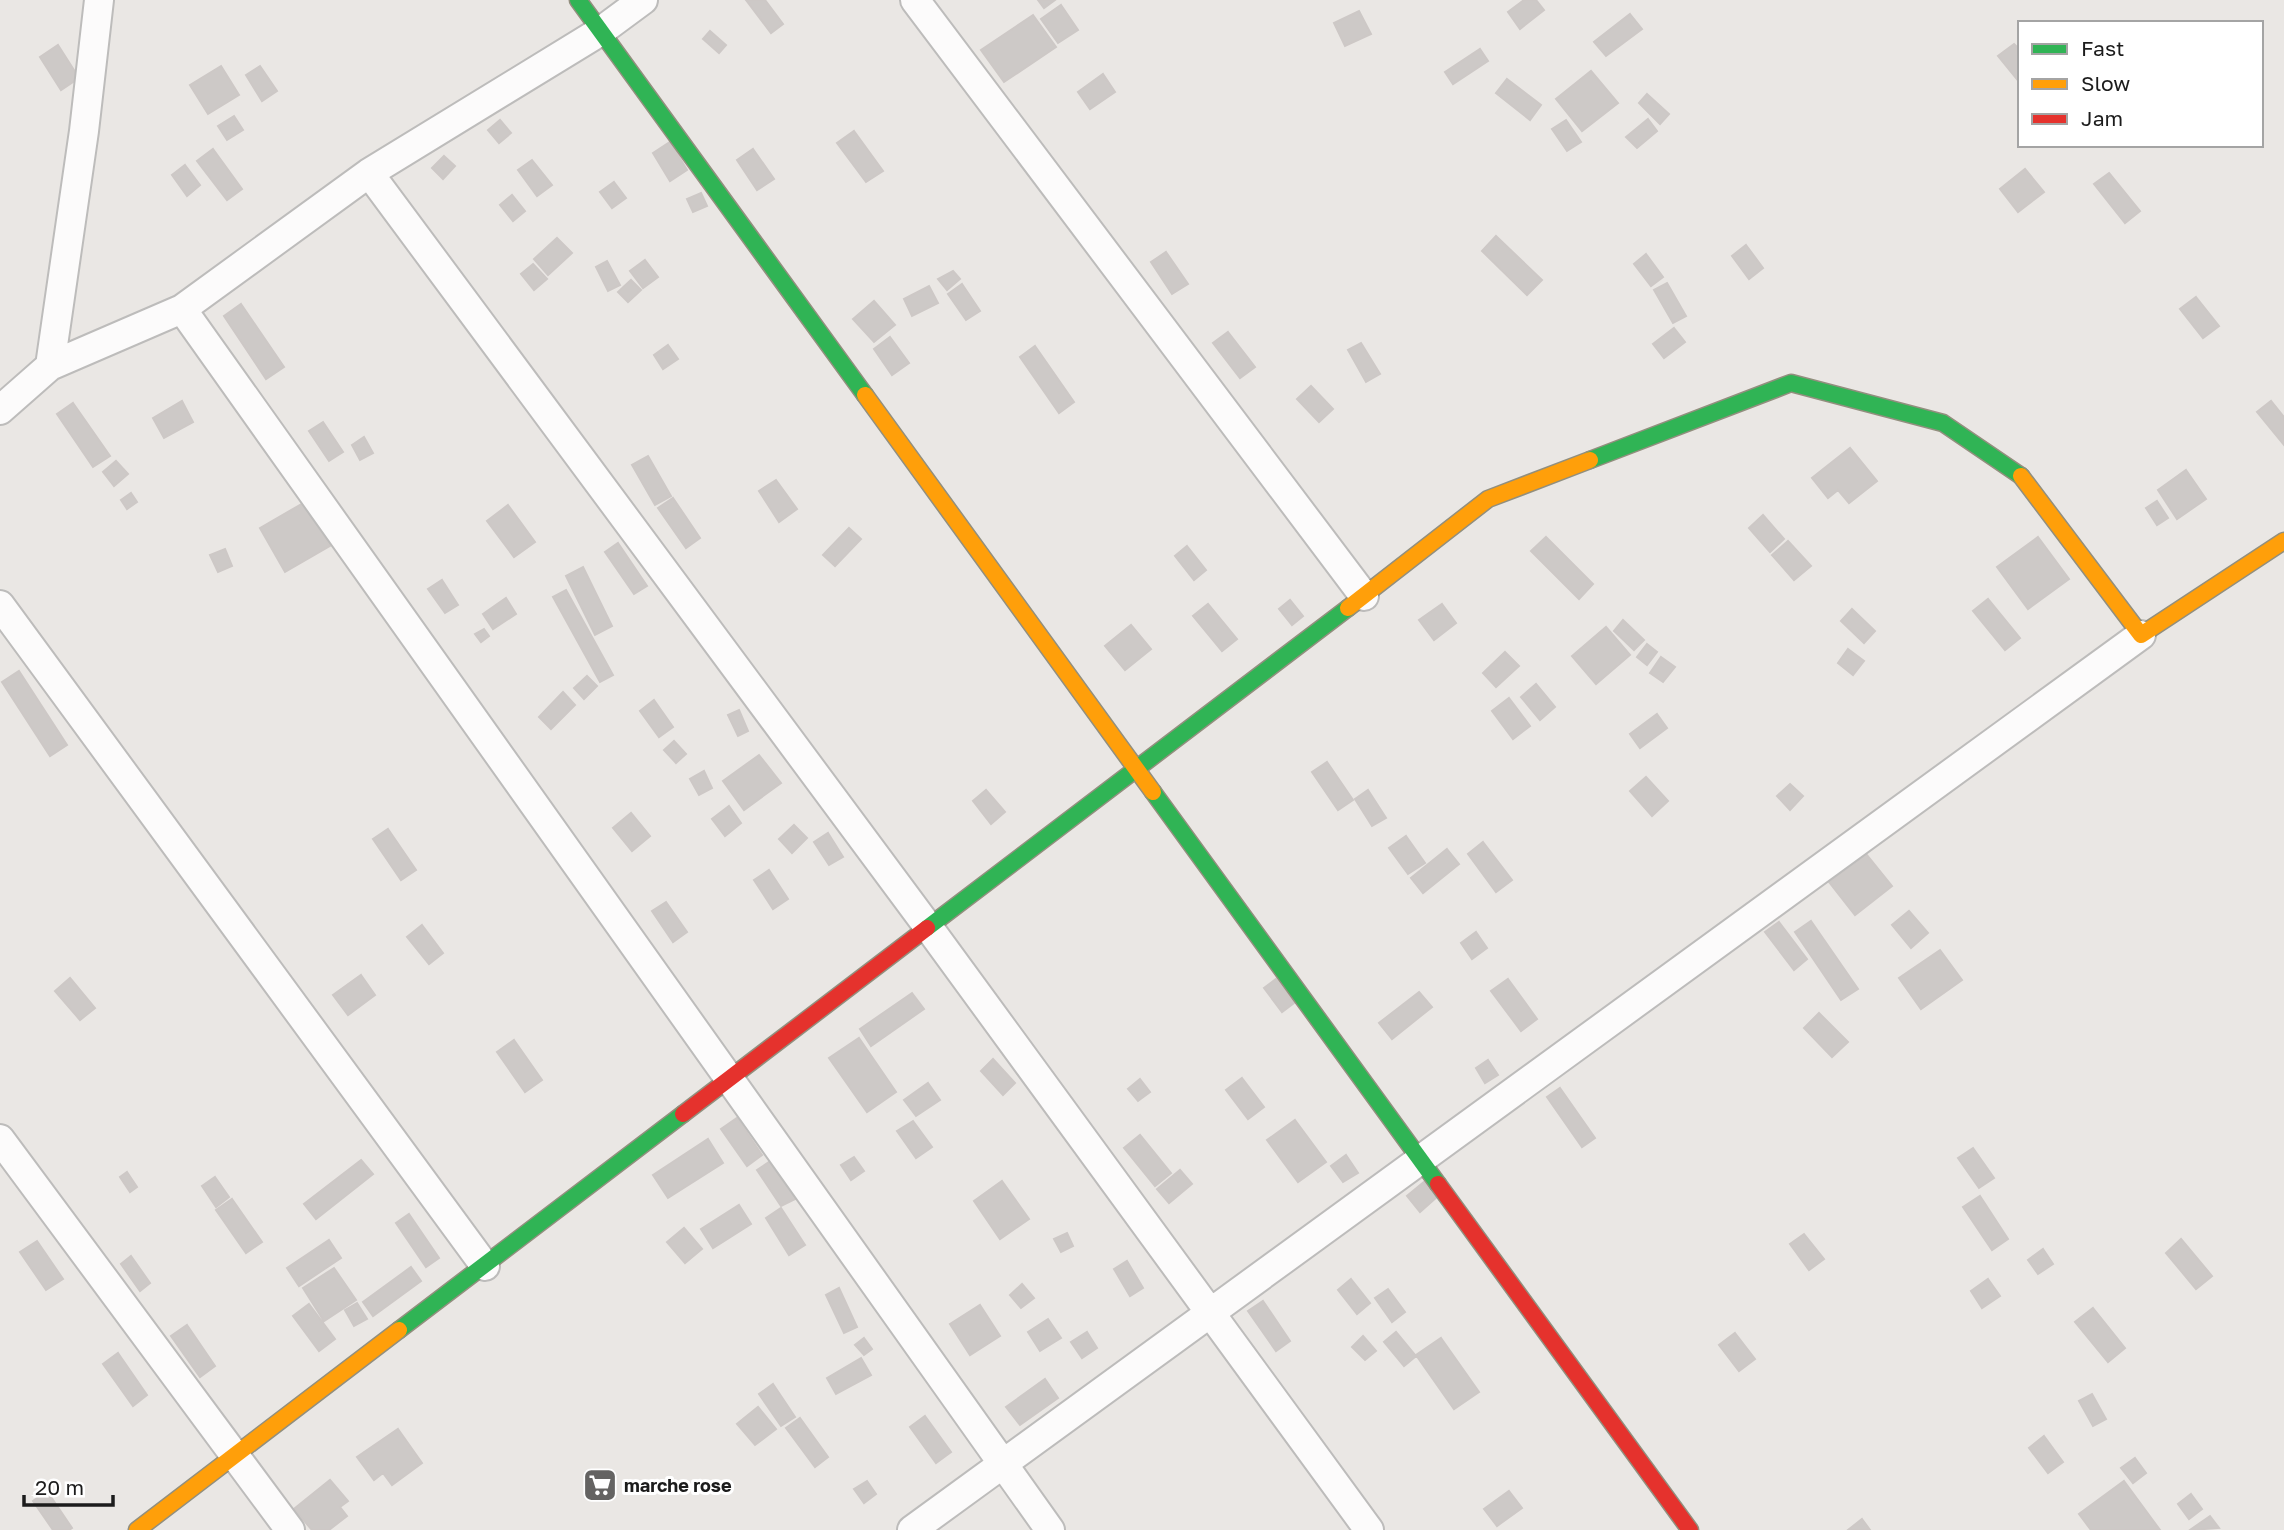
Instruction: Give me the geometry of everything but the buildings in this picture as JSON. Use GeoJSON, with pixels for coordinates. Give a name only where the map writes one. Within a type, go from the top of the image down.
{"type":"FeatureCollection","features":[{"type":"Feature","properties":{"kind":"street"},"geometry":{"type":"LineString","coordinates":[[50,366],[84,131],[99,0]]}},
{"type":"Feature","properties":{"kind":"street"},"geometry":{"type":"LineString","coordinates":[[578,0],[1422,1159],[1682,1525]]}},
{"type":"Feature","properties":{"kind":"street"},"geometry":{"type":"LineString","coordinates":[[0,410],[50,366],[183,309],[369,173],[601,31],[643,0]]}},
{"type":"Feature","properties":{"kind":"street"},"geometry":{"type":"LineString","coordinates":[[915,0],[1364,596]]}},
{"type":"Feature","properties":{"kind":"street"},"geometry":{"type":"LineString","coordinates":[[369,173],[929,928],[1369,1530]]}},
{"type":"Feature","properties":{"kind":"street"},"geometry":{"type":"LineString","coordinates":[[183,309],[1050,1530]]}},
{"type":"Feature","properties":{"kind":"street"},"geometry":{"type":"LineString","coordinates":[[137,1530],[1138,769],[1488,499],[1791,383],[1944,423],[2018,473],[2141,635]]}},
{"type":"Feature","properties":{"kind":"street"},"geometry":{"type":"LineString","coordinates":[[912,1530],[2141,635],[2284,541]]}},
{"type":"Feature","properties":{"kind":"street"},"geometry":{"type":"LineString","coordinates":[[0,605],[485,1266]]}},
{"type":"Feature","properties":{"kind":"street"},"geometry":{"type":"LineString","coordinates":[[0,1139],[290,1530]]}},
{"type":"Feature","properties":{"kind":"traffic: fast"},"geometry":{"type":"LineString","coordinates":[[578,0],[865,395]]}},
{"type":"Feature","properties":{"kind":"traffic: fast"},"geometry":{"type":"LineString","coordinates":[[1590,460],[1791,383],[1943,423],[2021,476]]}},
{"type":"Feature","properties":{"kind":"traffic: fast"},"geometry":{"type":"LineString","coordinates":[[927,928],[1348,608]]}},
{"type":"Feature","properties":{"kind":"traffic: fast"},"geometry":{"type":"LineString","coordinates":[[1153,792],[1438,1184]]}},
{"type":"Feature","properties":{"kind":"traffic: fast"},"geometry":{"type":"LineString","coordinates":[[399,1330],[683,1114]]}},
{"type":"Feature","properties":{"kind":"traffic: slow"},"geometry":{"type":"LineString","coordinates":[[865,395],[1153,792]]}},
{"type":"Feature","properties":{"kind":"traffic: slow"},"geometry":{"type":"LineString","coordinates":[[1348,608],[1488,499],[1590,460]]}},
{"type":"Feature","properties":{"kind":"traffic: slow"},"geometry":{"type":"LineString","coordinates":[[2021,476],[2141,635],[2284,541]]}},
{"type":"Feature","properties":{"kind":"traffic: slow"},"geometry":{"type":"LineString","coordinates":[[137,1530],[399,1330]]}},
{"type":"Feature","properties":{"kind":"traffic: jam"},"geometry":{"type":"LineString","coordinates":[[683,1114],[927,928]]}},
{"type":"Feature","properties":{"kind":"traffic: jam"},"geometry":{"type":"LineString","coordinates":[[1438,1184],[1690,1530]]}},
{"type":"Feature","properties":{"kind":"place","name":"marche rose"},"geometry":{"type":"Point","coordinates":[600,1485]}}]}
